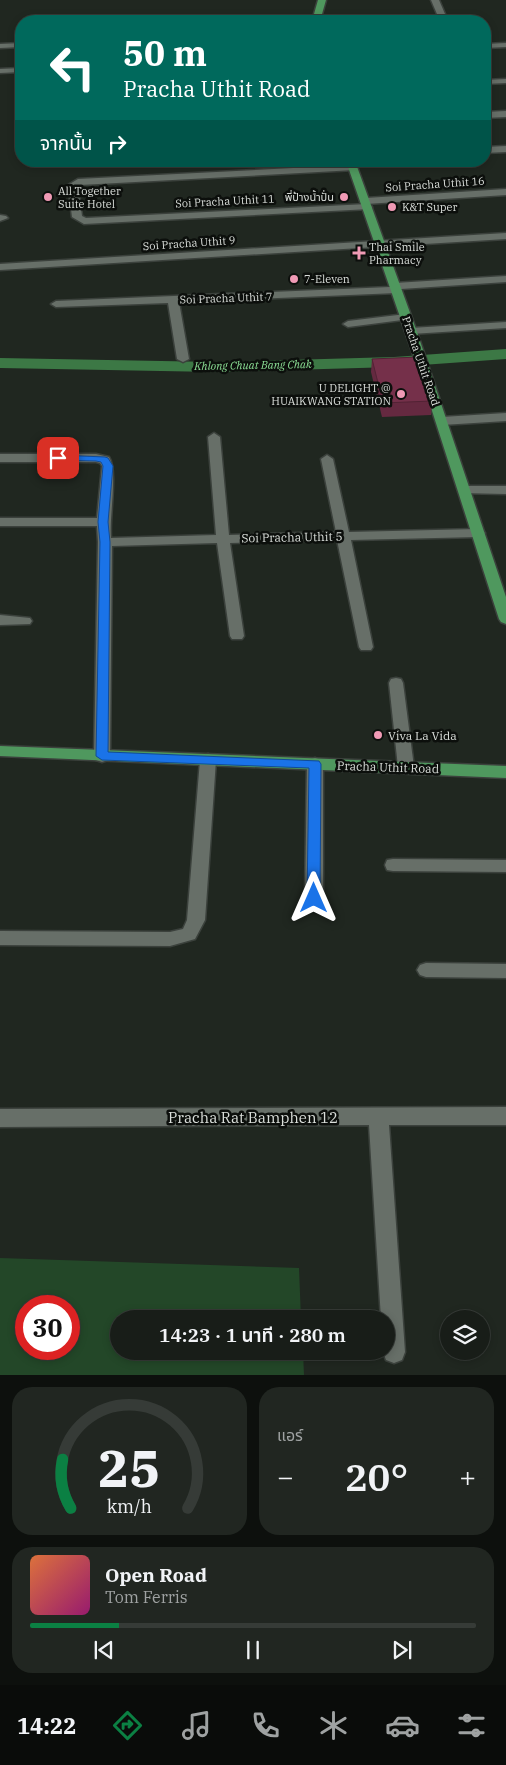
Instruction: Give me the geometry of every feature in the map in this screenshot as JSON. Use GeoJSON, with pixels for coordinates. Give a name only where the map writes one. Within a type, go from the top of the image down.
{"type":"FeatureCollection","features":[{"type":"Feature","properties":{"kind":"main road"},"geometry":{"type":"LineString","coordinates":[[318,15],[322,0]]}},
{"type":"Feature","properties":{"kind":"main road","name":"Pracha Uthit Road"},"geometry":{"type":"LineString","coordinates":[[352,167],[425,370],[506,619]]}},
{"type":"Feature","properties":{"kind":"main road","name":"Pracha Uthit Road"},"geometry":{"type":"LineString","coordinates":[[0,752],[506,772]]}},
{"type":"Feature","properties":{"kind":"street"},"geometry":{"type":"LineString","coordinates":[[434,0],[441,15]]}},
{"type":"Feature","properties":{"kind":"street"},"geometry":{"type":"LineString","coordinates":[[0,46],[15,45]]}},
{"type":"Feature","properties":{"kind":"street"},"geometry":{"type":"LineString","coordinates":[[491,46],[506,45]]}},
{"type":"Feature","properties":{"kind":"street"},"geometry":{"type":"LineString","coordinates":[[0,71],[15,70]]}},
{"type":"Feature","properties":{"kind":"street"},"geometry":{"type":"LineString","coordinates":[[491,82],[506,81]]}},
{"type":"Feature","properties":{"kind":"street"},"geometry":{"type":"LineString","coordinates":[[491,115],[506,114]]}},
{"type":"Feature","properties":{"kind":"street"},"geometry":{"type":"LineString","coordinates":[[491,150],[506,149]]}},
{"type":"Feature","properties":{"kind":"street","name":"Soi Pracha Uthit 11"},"geometry":{"type":"LineString","coordinates":[[306,167],[78,182],[73,185],[77,217],[84,220],[367,204]]}},
{"type":"Feature","properties":{"kind":"street","name":"Soi Pracha Uthit 16"},"geometry":{"type":"LineString","coordinates":[[367,204],[506,192]]}},
{"type":"Feature","properties":{"kind":"street","name":"Soi Pracha Uthit 9"},"geometry":{"type":"LineString","coordinates":[[0,268],[506,236]]}},
{"type":"Feature","properties":{"kind":"street","name":"Soi Pracha Uthit 7"},"geometry":{"type":"LineString","coordinates":[[56,304],[396,288],[506,279]]}},
{"type":"Feature","properties":{"kind":"street"},"geometry":{"type":"LineString","coordinates":[[172,300],[183,359]]}},
{"type":"Feature","properties":{"kind":"street"},"geometry":{"type":"LineString","coordinates":[[348,324],[406,316]]}},
{"type":"Feature","properties":{"kind":"street"},"geometry":{"type":"LineString","coordinates":[[411,331],[506,325]]}},
{"type":"Feature","properties":{"kind":"street"},"geometry":{"type":"LineString","coordinates":[[442,421],[506,417]]}},
{"type":"Feature","properties":{"kind":"street"},"geometry":{"type":"LineString","coordinates":[[214,437],[223,538],[238,636]]}},
{"type":"Feature","properties":{"kind":"street"},"geometry":{"type":"LineString","coordinates":[[0,458],[105,460],[108,466],[103,522],[105,542],[102,756]]}},
{"type":"Feature","properties":{"kind":"street"},"geometry":{"type":"LineString","coordinates":[[327,459],[366,648]]}},
{"type":"Feature","properties":{"kind":"street"},"geometry":{"type":"LineString","coordinates":[[465,490],[506,490]]}},
{"type":"Feature","properties":{"kind":"street"},"geometry":{"type":"LineString","coordinates":[[0,522],[103,522]]}},
{"type":"Feature","properties":{"kind":"street","name":"Soi Pracha Uthit 5"},"geometry":{"type":"LineString","coordinates":[[105,542],[478,533]]}},
{"type":"Feature","properties":{"kind":"street"},"geometry":{"type":"LineString","coordinates":[[0,620],[25,621]]}},
{"type":"Feature","properties":{"kind":"street"},"geometry":{"type":"LineString","coordinates":[[396,683],[406,767]]}},
{"type":"Feature","properties":{"kind":"street"},"geometry":{"type":"LineString","coordinates":[[0,938],[170,939],[189,934],[196,920],[208,760]]}},
{"type":"Feature","properties":{"kind":"street"},"geometry":{"type":"LineString","coordinates":[[314,898],[315,764]]}},
{"type":"Feature","properties":{"kind":"street"},"geometry":{"type":"LineString","coordinates":[[393,865],[506,866]]}},
{"type":"Feature","properties":{"kind":"street"},"geometry":{"type":"LineString","coordinates":[[426,970],[506,971]]}},
{"type":"Feature","properties":{"kind":"street"},"geometry":{"type":"LineString","coordinates":[[378,1116],[391,1310]]}},
{"type":"Feature","properties":{"kind":"street","name":"Pracha Rat Bamphen 12"},"geometry":{"type":"LineString","coordinates":[[0,1118],[506,1116]]}},
{"type":"Feature","properties":{"kind":"green space"},"geometry":{"type":"Polygon","coordinates":[[[0,1258],[299,1268],[301,1310],[110,1310],[110,1360],[303,1360],[304,1375],[0,1375],[0,1258]]]}},
{"type":"Feature","properties":{"kind":"building","name":"U DELIGHT @ HUAIKWANG STATION"},"geometry":{"type":"Polygon","coordinates":[[[418,357],[432,401],[383,403],[372,359],[418,357]]]}},
{"type":"Feature","properties":{"kind":"waterway","name":"Khlong Chuat Bang Chak"},"geometry":{"type":"LineString","coordinates":[[0,363],[215,367],[394,362],[506,354]]}},
{"type":"Feature","properties":{"kind":"place","name":"All Together Suite Hotel"},"geometry":{"type":"Point","coordinates":[48,197]}},
{"type":"Feature","properties":{"kind":"place","name":"พี่ป้างน้ำปั่น"},"geometry":{"type":"Point","coordinates":[344,197]}},
{"type":"Feature","properties":{"kind":"place","name":"K&T Super"},"geometry":{"type":"Point","coordinates":[392,207]}},
{"type":"Feature","properties":{"kind":"place","name":"Thai Smile Pharmacy"},"geometry":{"type":"Point","coordinates":[359,253]}},
{"type":"Feature","properties":{"kind":"place","name":"7-Eleven"},"geometry":{"type":"Point","coordinates":[294,279]}},
{"type":"Feature","properties":{"kind":"place","name":"U DELIGHT @ HUAIKWANG STATION"},"geometry":{"type":"Point","coordinates":[401,394]}},
{"type":"Feature","properties":{"kind":"place","name":"Viva La Vida"},"geometry":{"type":"Point","coordinates":[378,735]}},
{"type":"Feature","properties":{"kind":"route"},"geometry":{"type":"LineString","coordinates":[[58,458],[96,458],[105,460],[108,466],[103,522],[105,542],[102,756],[315,764],[314,898]]}}]}
